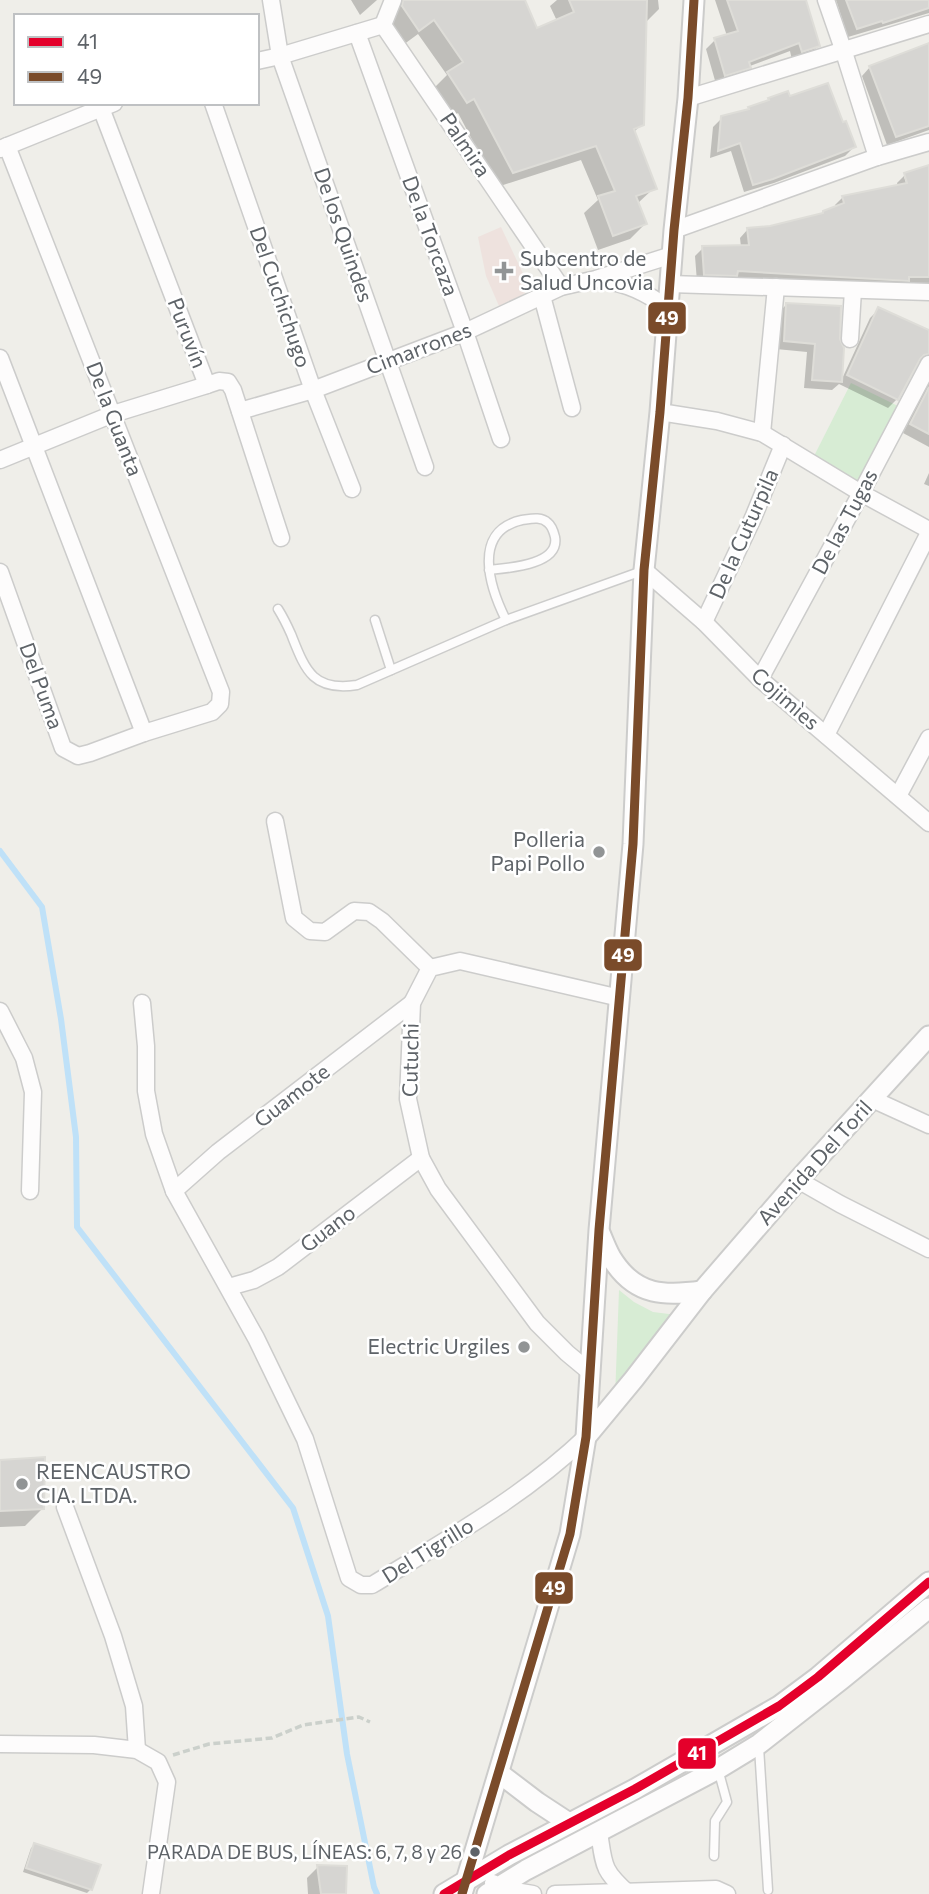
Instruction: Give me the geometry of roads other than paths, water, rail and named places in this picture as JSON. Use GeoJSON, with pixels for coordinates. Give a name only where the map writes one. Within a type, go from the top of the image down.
{"type":"FeatureCollection","features":[{"type":"Feature","properties":{"kind":"street","name":"De los Quindes"},"geometry":{"type":"LineString","coordinates":[[271,0],[280,56],[425,467]]}},
{"type":"Feature","properties":{"kind":"street"},"geometry":{"type":"LineString","coordinates":[[259,61],[383,25],[393,0]]}},
{"type":"Feature","properties":{"kind":"street"},"geometry":{"type":"LineString","coordinates":[[465,1887],[570,1534],[586,1437],[599,1230],[633,844],[644,570],[688,98],[694,0]]}},
{"type":"Feature","properties":{"kind":"street"},"geometry":{"type":"LineString","coordinates":[[826,0],[877,157]]}},
{"type":"Feature","properties":{"kind":"street"},"geometry":{"type":"LineString","coordinates":[[688,98],[929,24]]}},
{"type":"Feature","properties":{"kind":"street","name":"Palmira"},"geometry":{"type":"LineString","coordinates":[[383,25],[561,287]]}},
{"type":"Feature","properties":{"kind":"street","name":"De la Torcaza"},"geometry":{"type":"LineString","coordinates":[[358,33],[501,439]]}},
{"type":"Feature","properties":{"kind":"street","name":"Del Cuchichugo"},"geometry":{"type":"LineString","coordinates":[[214,105],[313,390],[352,489]]}},
{"type":"Feature","properties":{"kind":"street"},"geometry":{"type":"LineString","coordinates":[[3,147],[108,106]]}},
{"type":"Feature","properties":{"kind":"street","name":"Puruvín"},"geometry":{"type":"LineString","coordinates":[[108,106],[207,385],[219,381],[228,382],[233,390],[281,538]]}},
{"type":"Feature","properties":{"kind":"street"},"geometry":{"type":"LineString","coordinates":[[674,230],[877,157],[929,142]]}},
{"type":"Feature","properties":{"kind":"street","name":"De la Guanta"},"geometry":{"type":"LineString","coordinates":[[3,147],[113,414],[221,692]]}},
{"type":"Feature","properties":{"kind":"street","name":"Cimarrones"},"geometry":{"type":"LineString","coordinates":[[240,411],[313,390],[465,332],[561,287],[672,255]]}},
{"type":"Feature","properties":{"kind":"street","name":"Cimarrones"},"geometry":{"type":"LineString","coordinates":[[596,279],[621,282],[653,297],[668,309]]}},
{"type":"Feature","properties":{"kind":"street"},"geometry":{"type":"LineString","coordinates":[[670,284],[929,292]]}},
{"type":"Feature","properties":{"kind":"street"},"geometry":{"type":"LineString","coordinates":[[762,433],[776,287]]}},
{"type":"Feature","properties":{"kind":"street"},"geometry":{"type":"LineString","coordinates":[[850,339],[853,290]]}},
{"type":"Feature","properties":{"kind":"street"},"geometry":{"type":"LineString","coordinates":[[542,296],[572,408]]}},
{"type":"Feature","properties":{"kind":"street"},"geometry":{"type":"LineString","coordinates":[[0,358],[144,733]]}},
{"type":"Feature","properties":{"kind":"street","name":"De las Tugas"},"geometry":{"type":"LineString","coordinates":[[760,679],[929,363]]}},
{"type":"Feature","properties":{"kind":"street"},"geometry":{"type":"LineString","coordinates":[[0,460],[113,414],[207,385]]}},
{"type":"Feature","properties":{"kind":"street"},"geometry":{"type":"LineString","coordinates":[[660,412],[717,421],[762,433],[929,531],[826,735]]}},
{"type":"Feature","properties":{"kind":"street","name":"De la Cuturpila"},"geometry":{"type":"LineString","coordinates":[[704,622],[753,518],[783,445]]}},
{"type":"Feature","properties":{"kind":"street","name":"Cojimìes"},"geometry":{"type":"LineString","coordinates":[[644,570],[704,622],[760,679],[929,823]]}},
{"type":"Feature","properties":{"kind":"street","name":"Del Puma"},"geometry":{"type":"LineString","coordinates":[[0,572],[63,748],[78,756],[212,712],[220,704],[221,692]]}},
{"type":"Feature","properties":{"kind":"street"},"geometry":{"type":"LineString","coordinates":[[898,796],[929,738]]}},
{"type":"Feature","properties":{"kind":"street"},"geometry":{"type":"LineString","coordinates":[[275,821],[294,918],[310,931],[325,932],[354,911],[369,912],[382,920],[430,968],[460,961],[620,998]]}},
{"type":"Feature","properties":{"kind":"street","name":"Cutuchi"},"geometry":{"type":"LineString","coordinates":[[430,968],[412,1003],[408,1099],[421,1158],[438,1189],[537,1323],[591,1373]]}},
{"type":"Feature","properties":{"kind":"street"},"geometry":{"type":"LineString","coordinates":[[142,1003],[146,1091],[154,1134],[174,1191],[229,1287]]}},
{"type":"Feature","properties":{"kind":"street","name":"Guamote"},"geometry":{"type":"LineString","coordinates":[[174,1191],[218,1152],[412,1003]]}},
{"type":"Feature","properties":{"kind":"street"},"geometry":{"type":"LineString","coordinates":[[0,1011],[24,1058],[33,1092],[30,1191]]}},
{"type":"Feature","properties":{"kind":"street","name":"Avenida Del Toril"},"geometry":{"type":"LineString","coordinates":[[586,1437],[634,1380],[702,1291],[929,1036]]}},
{"type":"Feature","properties":{"kind":"street"},"geometry":{"type":"LineString","coordinates":[[872,1099],[929,1125]]}},
{"type":"Feature","properties":{"kind":"street","name":"Guano"},"geometry":{"type":"LineString","coordinates":[[229,1287],[254,1280],[278,1267],[421,1158]]}},
{"type":"Feature","properties":{"kind":"street"},"geometry":{"type":"LineString","coordinates":[[798,1181],[929,1249]]}},
{"type":"Feature","properties":{"kind":"street"},"geometry":{"type":"LineString","coordinates":[[599,1230],[614,1262],[629,1279],[652,1292],[665,1295],[702,1291]]}},
{"type":"Feature","properties":{"kind":"street","name":"Del Tigrillo"},"geometry":{"type":"LineString","coordinates":[[229,1287],[305,1439],[349,1578],[360,1585],[372,1586],[484,1516],[559,1463],[586,1437]]}},
{"type":"Feature","properties":{"kind":"street"},"geometry":{"type":"LineString","coordinates":[[65,1507],[113,1636],[134,1706],[137,1750]]}},
{"type":"Feature","properties":{"kind":"street"},"geometry":{"type":"LineString","coordinates":[[444,1894],[465,1887],[485,1870],[635,1789],[779,1706],[818,1678],[929,1582]]}},
{"type":"Feature","properties":{"kind":"street"},"geometry":{"type":"LineString","coordinates":[[492,1891],[526,1870],[718,1769],[759,1744],[929,1608]]}},
{"type":"Feature","properties":{"kind":"street"},"geometry":{"type":"LineString","coordinates":[[0,1744],[94,1745],[137,1750],[158,1762],[167,1782],[151,1894]]}},
{"type":"Feature","properties":{"kind":"street"},"geometry":{"type":"LineString","coordinates":[[499,1773],[569,1823]]}},
{"type":"Feature","properties":{"kind":"street"},"geometry":{"type":"LineString","coordinates":[[599,1832],[603,1862],[608,1872],[628,1893]]}},
{"type":"Feature","properties":{"kind":"street"},"geometry":{"type":"LineString","coordinates":[[485,1870],[492,1891]]}},
{"type":"Feature","properties":{"kind":"street"},"geometry":{"type":"LineString","coordinates":[[555,1894],[716,1889],[727,1894]]}},
{"type":"Feature","properties":{"kind":"street"},"geometry":{"type":"LineString","coordinates":[[492,1891],[533,1894]]}},
{"type":"Feature","properties":{"kind":"lane"},"geometry":{"type":"LineString","coordinates":[[489,570],[522,566],[549,554],[555,548],[556,542],[554,531],[548,522],[535,518],[514,522],[498,533],[492,541],[489,570],[497,601],[506,620]]}},
{"type":"Feature","properties":{"kind":"lane"},"geometry":{"type":"LineString","coordinates":[[278,608],[307,670],[327,685],[344,687],[357,685],[506,620],[644,570]]}},
{"type":"Feature","properties":{"kind":"lane"},"geometry":{"type":"LineString","coordinates":[[375,620],[391,670]]}},
{"type":"Feature","properties":{"kind":"lane"},"geometry":{"type":"LineString","coordinates":[[759,1744],[768,1890]]}},
{"type":"Feature","properties":{"kind":"lane"},"geometry":{"type":"LineString","coordinates":[[714,1856],[716,1821],[727,1802],[718,1769]]}},
{"type":"Feature","properties":{"kind":"waterway"},"geometry":{"type":"LineString","coordinates":[[0,851],[42,907],[61,1019],[76,1137],[77,1227],[293,1508],[328,1616],[347,1754],[377,1894]]}},
{"type":"Feature","properties":{"kind":"place","name":"Subcentro de Salud Uncovia"},"geometry":{"type":"Point","coordinates":[504,271]}},
{"type":"Feature","properties":{"kind":"place","name":"Polleria Papi Pollo"},"geometry":{"type":"Point","coordinates":[599,852]}},
{"type":"Feature","properties":{"kind":"place","name":"Electric Urgiles"},"geometry":{"type":"Point","coordinates":[524,1347]}},
{"type":"Feature","properties":{"kind":"place","name":"REENCAUSTRO CIA. LTDA."},"geometry":{"type":"Point","coordinates":[22,1484]}},
{"type":"Feature","properties":{"kind":"place","name":"PARADA DE BUS, LÍNEAS: 6, 7, 8 y 26"},"geometry":{"type":"Point","coordinates":[475,1852]}}]}
